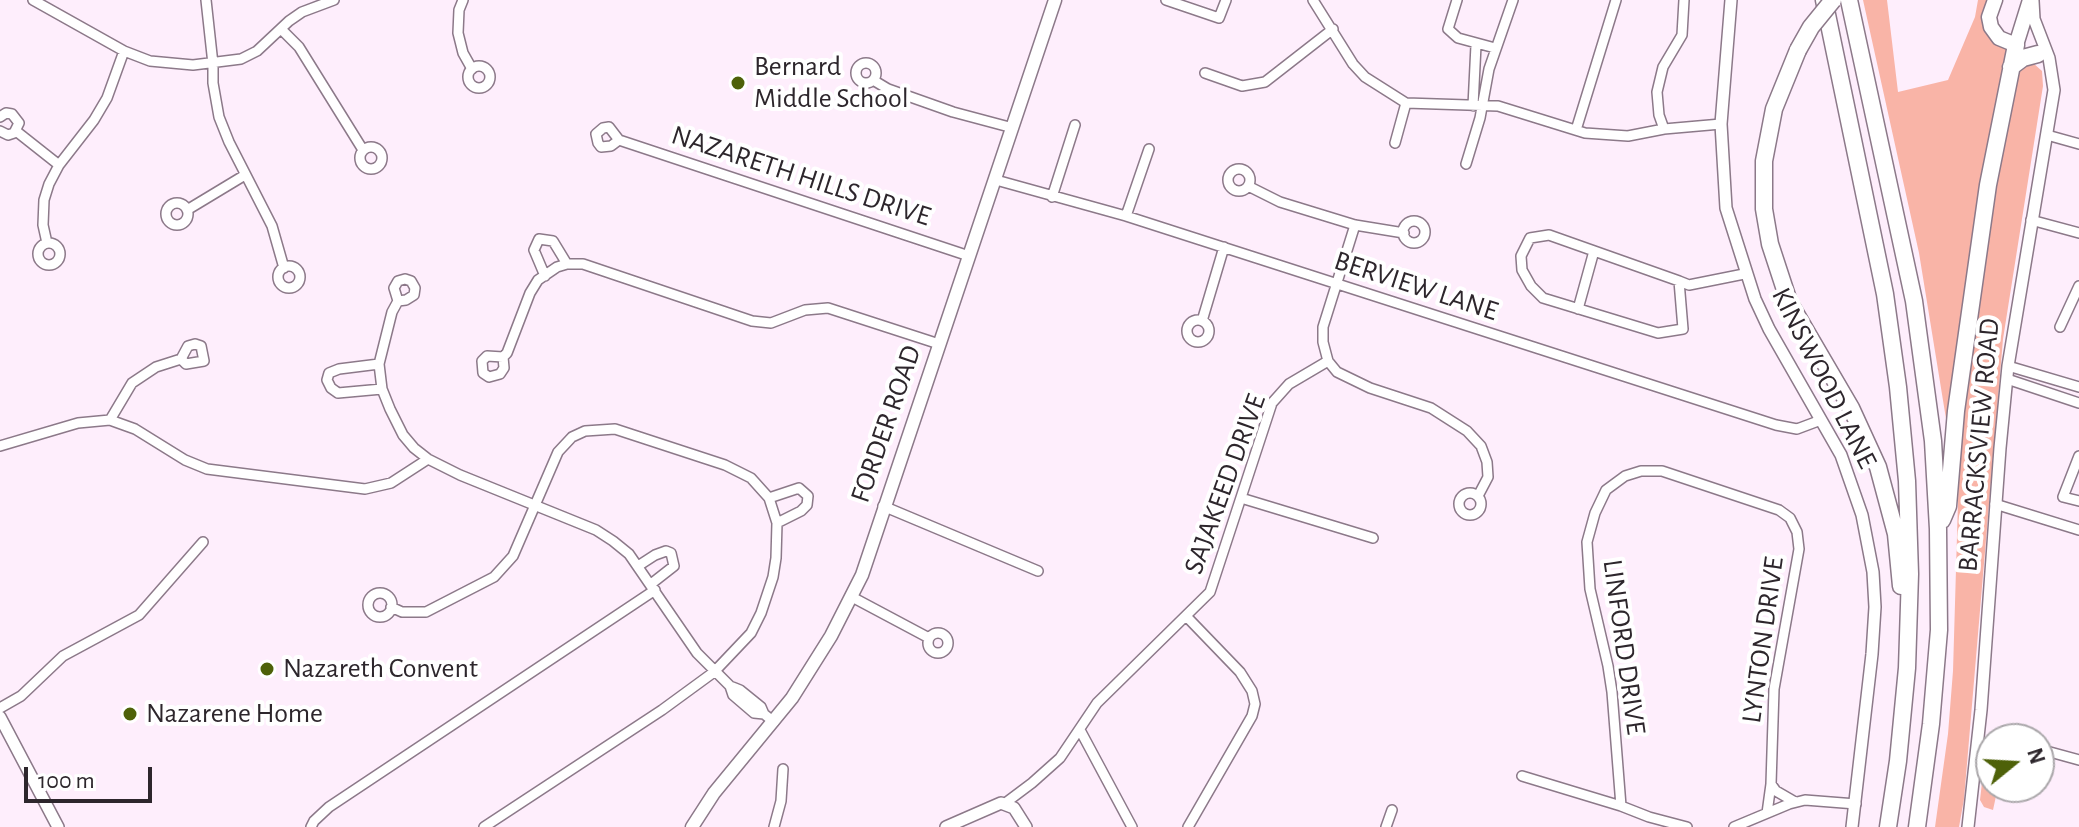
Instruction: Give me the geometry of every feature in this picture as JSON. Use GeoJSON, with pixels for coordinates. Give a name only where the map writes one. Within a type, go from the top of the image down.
{"type":"FeatureCollection","features":[{"type":"Feature","properties":{"kind":"highway"},"geometry":{"type":"LineString","coordinates":[[1824,0],[1885,294],[1898,387],[1910,527],[1907,668],[1888,827]]}},
{"type":"Feature","properties":{"kind":"highway"},"geometry":{"type":"LineString","coordinates":[[1833,0],[1811,27],[1779,93],[1768,135],[1763,176],[1766,223],[1775,263],[1789,302],[1861,428],[1885,490],[1898,550],[1907,668]]}},
{"type":"Feature","properties":{"kind":"highway"},"geometry":{"type":"LineString","coordinates":[[1849,0],[1914,301],[1928,394],[1938,529],[1939,630],[1931,724],[1917,827]]}},
{"type":"Feature","properties":{"kind":"highway"},"geometry":{"type":"LineString","coordinates":[[1938,529],[1948,506],[1956,411],[1988,185],[2016,45]]}},
{"type":"Feature","properties":{"kind":"highway"},"geometry":{"type":"LineString","coordinates":[[2011,67],[2023,58],[2038,54]]}},
{"type":"Feature","properties":{"kind":"main road","name":"FORDER ROAD"},"geometry":{"type":"LineString","coordinates":[[692,827],[769,718],[817,659],[862,575],[1055,0]]}},
{"type":"Feature","properties":{"kind":"main road"},"geometry":{"type":"LineString","coordinates":[[1995,0],[1989,17],[1991,27],[1999,38],[2016,45],[2032,0]]}},
{"type":"Feature","properties":{"kind":"street"},"geometry":{"type":"LineString","coordinates":[[33,0],[124,51],[150,61],[213,64],[241,59],[257,51],[302,12],[334,0]]}},
{"type":"Feature","properties":{"kind":"street"},"geometry":{"type":"LineString","coordinates":[[206,0],[219,117],[272,226],[284,268]]}},
{"type":"Feature","properties":{"kind":"street"},"geometry":{"type":"LineString","coordinates":[[463,0],[459,10],[458,33],[463,53],[472,69]]}},
{"type":"Feature","properties":{"kind":"street"},"geometry":{"type":"LineString","coordinates":[[1166,0],[1219,18],[1226,0]]}},
{"type":"Feature","properties":{"kind":"street"},"geometry":{"type":"LineString","coordinates":[[1313,0],[1333,29],[1342,49],[1365,77],[1406,103],[1498,106],[1576,130],[1633,136],[1664,129],[1721,124]]}},
{"type":"Feature","properties":{"kind":"street"},"geometry":{"type":"LineString","coordinates":[[1457,0],[1448,29],[1458,38],[1495,48]]}},
{"type":"Feature","properties":{"kind":"street"},"geometry":{"type":"LineString","coordinates":[[1466,164],[1478,106],[1513,0]]}},
{"type":"Feature","properties":{"kind":"street"},"geometry":{"type":"LineString","coordinates":[[1576,130],[1616,0]]}},
{"type":"Feature","properties":{"kind":"street"},"geometry":{"type":"LineString","coordinates":[[1664,129],[1657,92],[1663,67],[1682,35],[1684,0]]}},
{"type":"Feature","properties":{"kind":"street","name":"KINSWOOD LANE"},"geometry":{"type":"LineString","coordinates":[[1731,0],[1721,124],[1726,208],[1744,274],[1769,329],[1841,455],[1868,539],[1873,572],[1875,607],[1872,654],[1852,827]]}},
{"type":"Feature","properties":{"kind":"street","name":"BARRACKSVIEW ROAD"},"geometry":{"type":"LineString","coordinates":[[1980,723],[2008,366],[2054,90],[2051,70],[2036,27],[2032,0]]}},
{"type":"Feature","properties":{"kind":"street"},"geometry":{"type":"LineString","coordinates":[[281,29],[299,47],[363,150]]}},
{"type":"Feature","properties":{"kind":"street"},"geometry":{"type":"LineString","coordinates":[[1205,73],[1228,82],[1254,86],[1265,82],[1333,29]]}},
{"type":"Feature","properties":{"kind":"street"},"geometry":{"type":"LineString","coordinates":[[1476,45],[1478,106]]}},
{"type":"Feature","properties":{"kind":"street"},"geometry":{"type":"LineString","coordinates":[[2016,45],[2038,54],[2051,70]]}},
{"type":"Feature","properties":{"kind":"street"},"geometry":{"type":"LineString","coordinates":[[47,243],[43,225],[44,200],[59,165],[107,98],[124,51]]}},
{"type":"Feature","properties":{"kind":"street"},"geometry":{"type":"LineString","coordinates":[[873,80],[888,89],[953,112],[1013,128]]}},
{"type":"Feature","properties":{"kind":"street"},"geometry":{"type":"LineString","coordinates":[[1395,143],[1406,103]]}},
{"type":"Feature","properties":{"kind":"street"},"geometry":{"type":"LineString","coordinates":[[0,117],[8,113],[16,116],[19,123],[16,131],[8,135],[0,131]]}},
{"type":"Feature","properties":{"kind":"street"},"geometry":{"type":"LineString","coordinates":[[1052,197],[1075,125]]}},
{"type":"Feature","properties":{"kind":"street"},"geometry":{"type":"LineString","coordinates":[[16,131],[59,165]]}},
{"type":"Feature","properties":{"kind":"street"},"geometry":{"type":"LineString","coordinates":[[2047,135],[2079,144]]}},
{"type":"Feature","properties":{"kind":"street","name":"NAZARETH HILLS DRIVE"},"geometry":{"type":"LineString","coordinates":[[619,140],[969,256]]}},
{"type":"Feature","properties":{"kind":"street"},"geometry":{"type":"LineString","coordinates":[[1126,216],[1149,149]]}},
{"type":"Feature","properties":{"kind":"street"},"geometry":{"type":"LineString","coordinates":[[187,210],[245,175]]}},
{"type":"Feature","properties":{"kind":"street","name":"BERVIEW LANE"},"geometry":{"type":"LineString","coordinates":[[996,180],[1126,216],[1776,425],[1797,429],[1821,420]]}},
{"type":"Feature","properties":{"kind":"street"},"geometry":{"type":"LineString","coordinates":[[1248,186],[1280,202],[1355,225],[1404,233]]}},
{"type":"Feature","properties":{"kind":"street"},"geometry":{"type":"LineString","coordinates":[[2031,220],[2079,233]]}},
{"type":"Feature","properties":{"kind":"street"},"geometry":{"type":"LineString","coordinates":[[1355,225],[1323,327],[1328,361],[1337,372],[1370,388],[1431,408],[1467,431],[1481,446],[1487,462],[1488,477],[1478,496]]}},
{"type":"Feature","properties":{"kind":"street"},"geometry":{"type":"LineString","coordinates":[[1679,281],[1683,329],[1658,333],[1543,298],[1522,270],[1523,248],[1530,238],[1549,235],[1679,281],[1689,285],[1744,274]]}},
{"type":"Feature","properties":{"kind":"street"},"geometry":{"type":"LineString","coordinates":[[545,276],[534,250],[539,239],[553,241],[567,264]]}},
{"type":"Feature","properties":{"kind":"street"},"geometry":{"type":"LineString","coordinates":[[1202,321],[1224,247]]}},
{"type":"Feature","properties":{"kind":"street"},"geometry":{"type":"LineString","coordinates":[[1578,309],[1594,251]]}},
{"type":"Feature","properties":{"kind":"street"},"geometry":{"type":"LineString","coordinates":[[503,357],[538,280],[567,264],[583,264],[752,321],[771,323],[805,310],[828,308],[939,344]]}},
{"type":"Feature","properties":{"kind":"street"},"geometry":{"type":"LineString","coordinates":[[2060,327],[2079,286]]}},
{"type":"Feature","properties":{"kind":"street"},"geometry":{"type":"LineString","coordinates":[[398,301],[392,312],[379,364],[382,389],[403,435],[428,459],[596,530],[629,554],[697,653],[730,686],[761,707],[769,718]]}},
{"type":"Feature","properties":{"kind":"street"},"geometry":{"type":"LineString","coordinates":[[110,420],[132,383],[156,367],[181,359]]}},
{"type":"Feature","properties":{"kind":"street","name":"SAJAKEED DRIVE"},"geometry":{"type":"LineString","coordinates":[[1004,804],[1053,765],[1097,703],[1138,659],[1210,592],[1272,403],[1289,384],[1328,361]]}},
{"type":"Feature","properties":{"kind":"street"},"geometry":{"type":"LineString","coordinates":[[379,364],[339,369],[329,373],[327,380],[338,393],[382,389]]}},
{"type":"Feature","properties":{"kind":"street"},"geometry":{"type":"LineString","coordinates":[[2008,366],[2079,387]]}},
{"type":"Feature","properties":{"kind":"street"},"geometry":{"type":"LineString","coordinates":[[2007,379],[2079,403]]}},
{"type":"Feature","properties":{"kind":"street"},"geometry":{"type":"LineString","coordinates":[[0,446],[78,423],[110,420],[135,429],[185,460],[207,469],[311,484],[378,488],[399,479],[428,459]]}},
{"type":"Feature","properties":{"kind":"street"},"geometry":{"type":"LineString","coordinates":[[391,607],[402,612],[426,612],[494,577],[513,556],[550,466],[564,444],[579,434],[615,429],[734,469],[751,478],[769,498],[777,523],[778,539],[773,577],[751,633],[714,672],[662,710],[484,827]]}},
{"type":"Feature","properties":{"kind":"street"},"geometry":{"type":"LineString","coordinates":[[2079,456],[2063,497],[2079,501]]}},
{"type":"Feature","properties":{"kind":"street","name":"LYNTON DRIVE"},"geometry":{"type":"LineString","coordinates":[[1641,471],[1662,471],[1779,510],[1790,518],[1797,532],[1799,549],[1774,689],[1767,813]]}},
{"type":"Feature","properties":{"kind":"street","name":"LINFORD DRIVE"},"geometry":{"type":"LineString","coordinates":[[1621,806],[1612,692],[1590,589],[1587,542],[1595,513],[1606,490],[1625,476],[1641,471]]}},
{"type":"Feature","properties":{"kind":"street"},"geometry":{"type":"LineString","coordinates":[[769,498],[799,488],[808,496],[807,505],[801,511],[777,523]]}},
{"type":"Feature","properties":{"kind":"street"},"geometry":{"type":"LineString","coordinates":[[1241,498],[1373,538]]}},
{"type":"Feature","properties":{"kind":"street"},"geometry":{"type":"LineString","coordinates":[[1995,504],[2079,530]]}},
{"type":"Feature","properties":{"kind":"street"},"geometry":{"type":"LineString","coordinates":[[883,506],[1038,571]]}},
{"type":"Feature","properties":{"kind":"street"},"geometry":{"type":"LineString","coordinates":[[0,708],[21,696],[63,656],[139,615],[203,542]]}},
{"type":"Feature","properties":{"kind":"street"},"geometry":{"type":"LineString","coordinates":[[311,827],[329,807],[653,587],[674,566],[671,553],[666,551],[638,566]]}},
{"type":"Feature","properties":{"kind":"street"},"geometry":{"type":"LineString","coordinates":[[852,597],[929,638]]}},
{"type":"Feature","properties":{"kind":"street"},"geometry":{"type":"LineString","coordinates":[[1186,616],[1240,672],[1252,691],[1255,704],[1252,716],[1188,827]]}},
{"type":"Feature","properties":{"kind":"street"},"geometry":{"type":"LineString","coordinates":[[0,717],[58,827]]}},
{"type":"Feature","properties":{"kind":"street"},"geometry":{"type":"LineString","coordinates":[[1080,730],[1132,827]]}},
{"type":"Feature","properties":{"kind":"street"},"geometry":{"type":"LineString","coordinates":[[2055,753],[2079,760]]}},
{"type":"Feature","properties":{"kind":"street"},"geometry":{"type":"LineString","coordinates":[[774,827],[781,801],[783,769]]}},
{"type":"Feature","properties":{"kind":"street","name":"BARRACKSVIEW ROAD"},"geometry":{"type":"LineString","coordinates":[[1968,827],[1975,772]]}},
{"type":"Feature","properties":{"kind":"street"},"geometry":{"type":"LineString","coordinates":[[1522,776],[1687,827]]}},
{"type":"Feature","properties":{"kind":"street"},"geometry":{"type":"LineString","coordinates":[[1771,784],[1776,791],[1795,802]]}},
{"type":"Feature","properties":{"kind":"street"},"geometry":{"type":"LineString","coordinates":[[1734,827],[1805,800],[1856,804]]}},
{"type":"Feature","properties":{"kind":"street"},"geometry":{"type":"LineString","coordinates":[[946,827],[992,805],[1004,804],[1014,808],[1026,827]]}},
{"type":"Feature","properties":{"kind":"street"},"geometry":{"type":"LineString","coordinates":[[1386,827],[1392,810]]}},
{"type":"Feature","properties":{"kind":"shaded area"},"geometry":{"type":"Polygon","coordinates":[[[1863,0],[1887,0],[1898,92],[1948,80],[1975,17],[1978,0],[1987,0],[1982,18],[1984,31],[1990,39],[2009,50],[1996,101],[1976,224],[1948,431],[1919,253],[1863,0]]]}},
{"type":"Feature","properties":{"kind":"shaded area"},"geometry":{"type":"Polygon","coordinates":[[[2033,63],[2042,71],[2043,86],[2003,339],[1964,799],[1959,827],[1935,827],[1953,671],[1960,434],[1990,211],[2019,68],[2033,63]]]}},
{"type":"Feature","properties":{"kind":"shaded area"},"geometry":{"type":"Polygon","coordinates":[[[1982,803],[1995,803],[1993,810],[1982,803]]]}},
{"type":"Feature","properties":{"kind":"place","name":"Bernard Middle School"},"geometry":{"type":"Point","coordinates":[738,83]}},
{"type":"Feature","properties":{"kind":"place","name":"Nazareth Convent"},"geometry":{"type":"Point","coordinates":[267,669]}},
{"type":"Feature","properties":{"kind":"place","name":"Nazarene Home"},"geometry":{"type":"Point","coordinates":[130,714]}}]}
